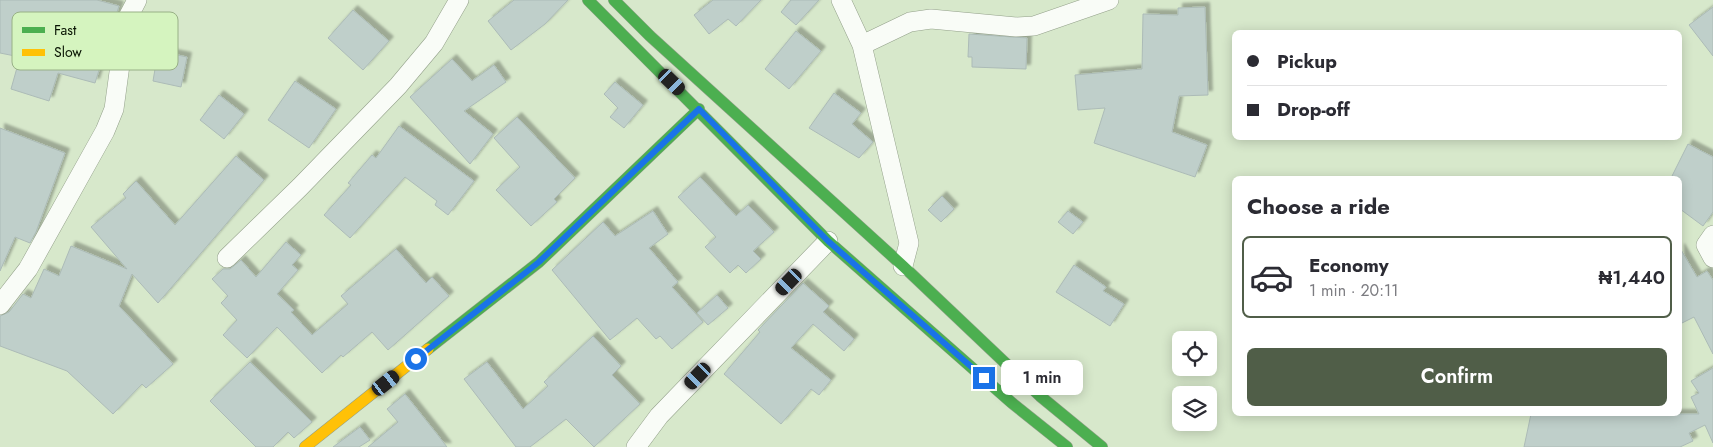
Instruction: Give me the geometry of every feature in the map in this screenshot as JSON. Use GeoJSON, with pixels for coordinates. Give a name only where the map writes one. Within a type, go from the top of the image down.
{"type":"FeatureCollection","features":[{"type":"Feature","properties":{"kind":"main road"},"geometry":{"type":"LineString","coordinates":[[588,0],[699,109],[828,241],[1012,403],[1067,447]]}},
{"type":"Feature","properties":{"kind":"main road"},"geometry":{"type":"LineString","coordinates":[[614,0],[650,36],[903,266],[1040,396],[1102,447]]}},
{"type":"Feature","properties":{"kind":"main road"},"geometry":{"type":"LineString","coordinates":[[305,447],[539,262],[699,109]]}},
{"type":"Feature","properties":{"kind":"street"},"geometry":{"type":"LineString","coordinates":[[130,12],[136,0]]}},
{"type":"Feature","properties":{"kind":"street"},"geometry":{"type":"LineString","coordinates":[[226,258],[300,187],[398,86],[434,43],[459,0]]}},
{"type":"Feature","properties":{"kind":"street"},"geometry":{"type":"LineString","coordinates":[[841,0],[862,45],[908,243],[903,266]]}},
{"type":"Feature","properties":{"kind":"street"},"geometry":{"type":"LineString","coordinates":[[862,45],[910,22],[930,19],[1016,27],[1034,26],[1109,0]]}},
{"type":"Feature","properties":{"kind":"street"},"geometry":{"type":"LineString","coordinates":[[0,305],[28,268],[105,131],[114,109],[119,70]]}},
{"type":"Feature","properties":{"kind":"street"},"geometry":{"type":"LineString","coordinates":[[1713,235],[1706,245],[1713,258]]}},
{"type":"Feature","properties":{"kind":"street"},"geometry":{"type":"LineString","coordinates":[[636,447],[659,416],[828,241]]}},
{"type":"Feature","properties":{"kind":"building"},"geometry":{"type":"Polygon","coordinates":[[[0,0],[97,0],[119,6],[117,12],[12,12],[12,55],[0,53],[0,0]]]}},
{"type":"Feature","properties":{"kind":"building"},"geometry":{"type":"Polygon","coordinates":[[[514,0],[568,0],[545,24],[511,50],[488,21],[514,0]]]}},
{"type":"Feature","properties":{"kind":"building"},"geometry":{"type":"Polygon","coordinates":[[[713,0],[761,0],[736,26],[728,19],[709,34],[694,15],[713,0]]]}},
{"type":"Feature","properties":{"kind":"building"},"geometry":{"type":"Polygon","coordinates":[[[791,0],[819,0],[796,25],[781,12],[791,0]]]}},
{"type":"Feature","properties":{"kind":"building"},"geometry":{"type":"Polygon","coordinates":[[[1205,7],[1208,95],[1179,96],[1172,132],[1207,145],[1195,177],[1094,143],[1105,108],[1078,110],[1075,75],[1142,69],[1143,14],[1178,15],[1178,8],[1205,7]]]}},
{"type":"Feature","properties":{"kind":"building"},"geometry":{"type":"Polygon","coordinates":[[[1713,7],[1713,56],[1689,25],[1713,7]]]}},
{"type":"Feature","properties":{"kind":"building"},"geometry":{"type":"Polygon","coordinates":[[[353,10],[389,41],[363,70],[328,38],[353,10]]]}},
{"type":"Feature","properties":{"kind":"building"},"geometry":{"type":"Polygon","coordinates":[[[796,31],[821,51],[789,89],[765,69],[796,31]]]}},
{"type":"Feature","properties":{"kind":"building"},"geometry":{"type":"Polygon","coordinates":[[[969,34],[1027,38],[1026,69],[972,67],[972,57],[968,57],[969,34]]]}},
{"type":"Feature","properties":{"kind":"building"},"geometry":{"type":"Polygon","coordinates":[[[178,55],[187,57],[181,87],[153,81],[155,70],[178,70],[178,55]]]}},
{"type":"Feature","properties":{"kind":"building"},"geometry":{"type":"Polygon","coordinates":[[[452,59],[472,81],[494,65],[506,82],[464,111],[493,134],[470,164],[410,97],[452,59]]]}},
{"type":"Feature","properties":{"kind":"building"},"geometry":{"type":"Polygon","coordinates":[[[16,70],[99,70],[95,83],[58,73],[49,101],[11,89],[16,70]]]}},
{"type":"Feature","properties":{"kind":"building"},"geometry":{"type":"Polygon","coordinates":[[[295,81],[336,109],[309,148],[268,120],[295,81]]]}},
{"type":"Feature","properties":{"kind":"building"},"geometry":{"type":"Polygon","coordinates":[[[615,82],[643,105],[624,128],[610,117],[618,108],[604,94],[615,82]]]}},
{"type":"Feature","properties":{"kind":"building"},"geometry":{"type":"Polygon","coordinates":[[[834,93],[861,113],[852,124],[873,142],[859,158],[809,128],[834,93]]]}},
{"type":"Feature","properties":{"kind":"building"},"geometry":{"type":"Polygon","coordinates":[[[219,95],[244,114],[224,139],[200,120],[219,95]]]}},
{"type":"Feature","properties":{"kind":"building"},"geometry":{"type":"Polygon","coordinates":[[[517,117],[575,178],[554,199],[557,202],[531,226],[496,190],[520,167],[494,138],[517,117]]]}},
{"type":"Feature","properties":{"kind":"building"},"geometry":{"type":"Polygon","coordinates":[[[399,126],[474,181],[448,215],[435,205],[437,201],[405,177],[350,238],[324,215],[351,185],[348,183],[372,155],[376,158],[399,126]]]}},
{"type":"Feature","properties":{"kind":"building"},"geometry":{"type":"Polygon","coordinates":[[[0,128],[65,153],[36,232],[30,243],[15,237],[0,271],[0,128]]]}},
{"type":"Feature","properties":{"kind":"building"},"geometry":{"type":"Polygon","coordinates":[[[1688,144],[1713,157],[1713,212],[1703,226],[1682,210],[1682,176],[1672,176],[1688,144]]]}},
{"type":"Feature","properties":{"kind":"building"},"geometry":{"type":"Polygon","coordinates":[[[236,156],[264,180],[158,303],[132,274],[119,306],[173,364],[146,388],[142,384],[113,414],[67,371],[0,346],[0,316],[9,312],[23,294],[31,298],[44,269],[59,276],[71,246],[127,269],[91,227],[126,198],[123,194],[136,181],[175,225],[236,156]]]}},
{"type":"Feature","properties":{"kind":"building"},"geometry":{"type":"Polygon","coordinates":[[[700,177],[736,216],[748,205],[774,232],[753,251],[761,259],[746,273],[738,265],[730,273],[705,247],[716,237],[678,197],[700,177]]]}},
{"type":"Feature","properties":{"kind":"building"},"geometry":{"type":"Polygon","coordinates":[[[942,196],[954,209],[941,222],[928,210],[942,196]]]}},
{"type":"Feature","properties":{"kind":"building"},"geometry":{"type":"Polygon","coordinates":[[[653,211],[668,234],[649,248],[678,282],[672,287],[703,322],[672,349],[660,336],[656,339],[637,318],[610,340],[552,270],[603,222],[615,236],[653,211]]]}},
{"type":"Feature","properties":{"kind":"building"},"geometry":{"type":"Polygon","coordinates":[[[1068,211],[1083,222],[1073,234],[1058,222],[1068,211]]]}},
{"type":"Feature","properties":{"kind":"building"},"geometry":{"type":"Polygon","coordinates":[[[286,242],[301,255],[292,265],[298,270],[277,294],[294,310],[291,312],[312,335],[348,304],[341,296],[396,249],[426,283],[432,277],[449,296],[388,350],[372,332],[343,357],[341,355],[322,373],[277,327],[247,358],[223,335],[237,320],[221,303],[228,296],[212,279],[223,269],[230,269],[241,260],[256,277],[286,242]]]}},
{"type":"Feature","properties":{"kind":"building"},"geometry":{"type":"Polygon","coordinates":[[[1682,251],[1697,277],[1707,271],[1713,280],[1713,354],[1694,317],[1682,323],[1682,251]]]}},
{"type":"Feature","properties":{"kind":"building"},"geometry":{"type":"Polygon","coordinates":[[[1074,265],[1106,287],[1103,291],[1124,304],[1110,326],[1056,292],[1074,265]]]}},
{"type":"Feature","properties":{"kind":"building"},"geometry":{"type":"Polygon","coordinates":[[[803,283],[829,306],[823,312],[854,339],[844,351],[813,324],[791,348],[831,380],[819,395],[811,389],[781,424],[724,374],[760,332],[758,330],[803,283]]]}},
{"type":"Feature","properties":{"kind":"building"},"geometry":{"type":"Polygon","coordinates":[[[717,295],[728,308],[708,325],[697,313],[717,295]]]}},
{"type":"Feature","properties":{"kind":"building"},"geometry":{"type":"Polygon","coordinates":[[[593,336],[621,366],[612,375],[640,404],[594,447],[566,419],[530,447],[516,447],[464,379],[487,362],[523,409],[548,386],[544,382],[593,336]]]}},
{"type":"Feature","properties":{"kind":"building"},"geometry":{"type":"Polygon","coordinates":[[[250,362],[312,422],[294,438],[288,432],[273,447],[256,447],[210,401],[250,362]]]}},
{"type":"Feature","properties":{"kind":"building"},"geometry":{"type":"Polygon","coordinates":[[[1713,368],[1713,443],[1705,425],[1689,433],[1693,441],[1680,447],[1524,447],[1531,416],[1682,416],[1682,414],[1699,414],[1691,397],[1699,393],[1691,381],[1713,368]]]}},
{"type":"Feature","properties":{"kind":"building"},"geometry":{"type":"Polygon","coordinates":[[[405,394],[447,447],[368,447],[398,422],[387,409],[405,394]]]}},
{"type":"Feature","properties":{"kind":"building"},"geometry":{"type":"Polygon","coordinates":[[[360,427],[370,440],[359,447],[333,447],[360,427]]]}},
{"type":"Feature","properties":{"kind":"traffic: fast"},"geometry":{"type":"LineString","coordinates":[[588,0],[828,241],[1012,403],[1067,447]]}},
{"type":"Feature","properties":{"kind":"traffic: fast"},"geometry":{"type":"LineString","coordinates":[[614,0],[650,36],[903,266],[1040,396],[1102,447]]}},
{"type":"Feature","properties":{"kind":"traffic: fast"},"geometry":{"type":"LineString","coordinates":[[428,349],[539,262],[699,109]]}},
{"type":"Feature","properties":{"kind":"traffic: slow"},"geometry":{"type":"LineString","coordinates":[[305,447],[428,349]]}},
{"type":"Feature","properties":{"kind":"route"},"geometry":{"type":"LineString","coordinates":[[416,359],[539,262],[699,109],[828,241],[984,378]]}}]}
